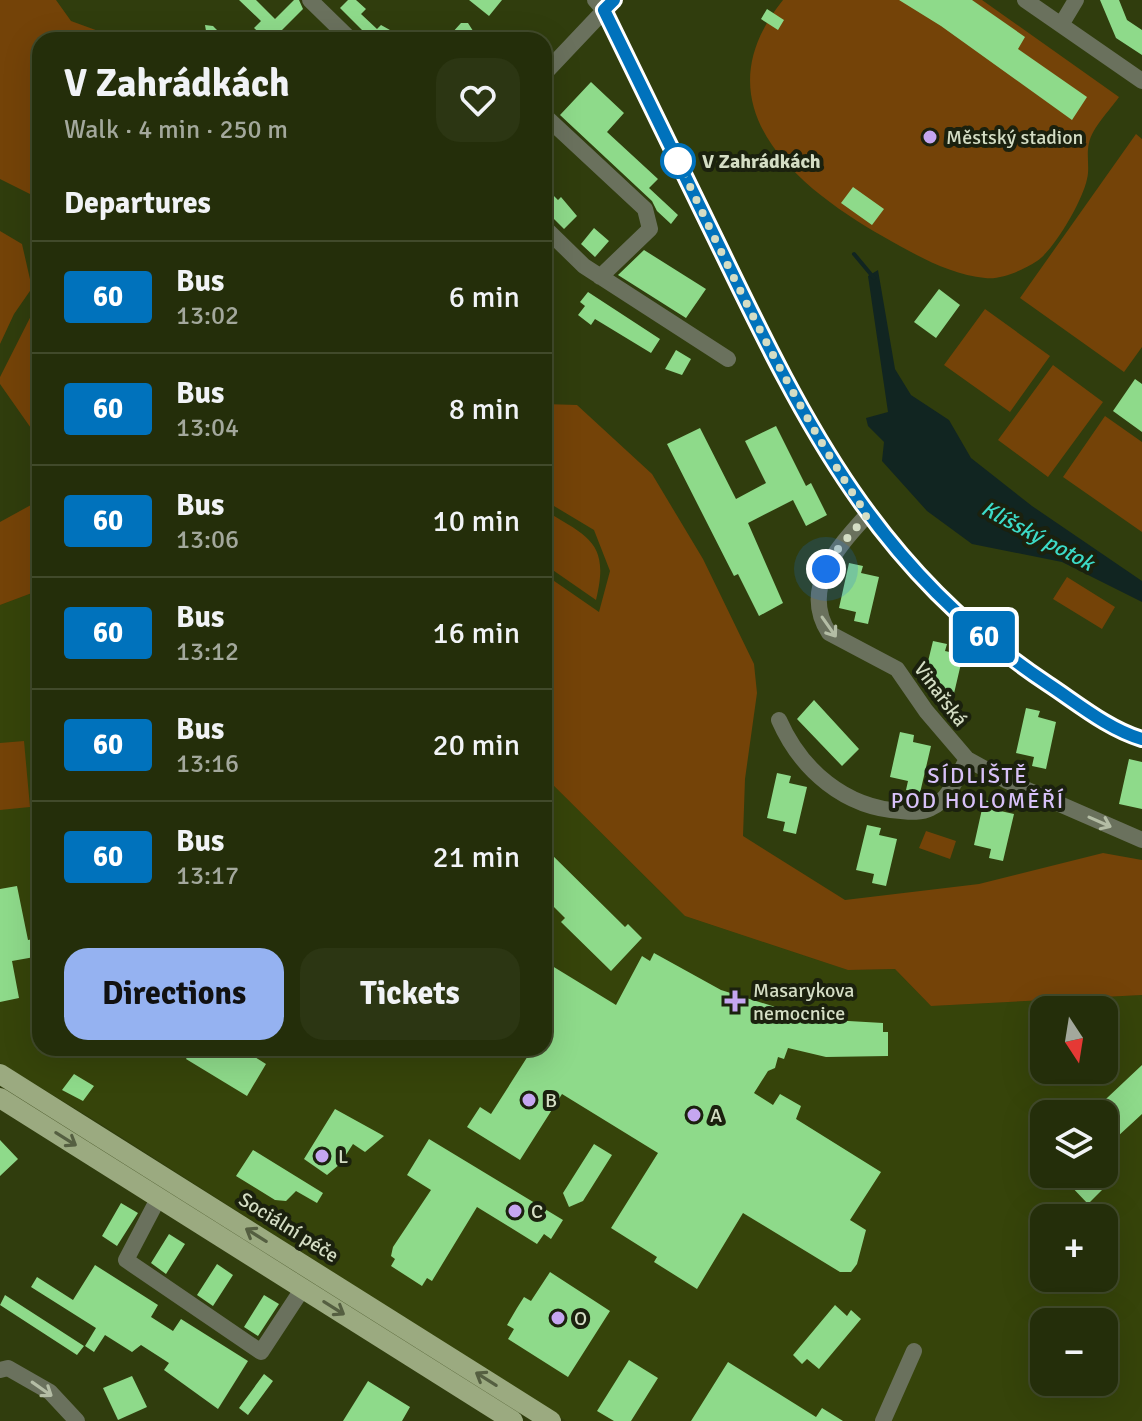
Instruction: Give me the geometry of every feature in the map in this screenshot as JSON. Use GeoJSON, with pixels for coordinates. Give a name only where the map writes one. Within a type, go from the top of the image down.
{"type":"FeatureCollection","features":[{"type":"Feature","properties":{"kind":"main road","name":"Sociální péče"},"geometry":{"type":"LineString","coordinates":[[0,1074],[551,1421]]}},
{"type":"Feature","properties":{"kind":"main road"},"geometry":{"type":"LineString","coordinates":[[0,1098],[513,1421]]}},
{"type":"Feature","properties":{"kind":"street"},"geometry":{"type":"LineString","coordinates":[[310,0],[343,32]]}},
{"type":"Feature","properties":{"kind":"street"},"geometry":{"type":"LineString","coordinates":[[1025,0],[1142,81]]}},
{"type":"Feature","properties":{"kind":"street"},"geometry":{"type":"LineString","coordinates":[[1061,25],[1076,0]]}},
{"type":"Feature","properties":{"kind":"street"},"geometry":{"type":"LineString","coordinates":[[552,65],[604,3],[771,353],[831,461],[867,515],[929,588],[1002,653],[1090,712],[1142,739]]}},
{"type":"Feature","properties":{"kind":"street"},"geometry":{"type":"LineString","coordinates":[[552,122],[645,209],[650,229],[600,277]]}},
{"type":"Feature","properties":{"kind":"street"},"geometry":{"type":"LineString","coordinates":[[552,234],[600,277],[728,359]]}},
{"type":"Feature","properties":{"kind":"street","name":"Vinařská"},"geometry":{"type":"LineString","coordinates":[[867,515],[833,555],[824,573],[818,603],[823,623],[841,642],[880,657],[897,669],[926,711],[967,759],[1007,781],[1142,840]]}},
{"type":"Feature","properties":{"kind":"street"},"geometry":{"type":"LineString","coordinates":[[779,720],[790,744],[823,780],[845,797],[880,810],[919,812],[934,807],[947,795],[967,759]]}},
{"type":"Feature","properties":{"kind":"street"},"geometry":{"type":"LineString","coordinates":[[159,1197],[126,1260],[261,1352],[303,1288]]}},
{"type":"Feature","properties":{"kind":"street"},"geometry":{"type":"LineString","coordinates":[[883,1421],[914,1351]]}},
{"type":"Feature","properties":{"kind":"street"},"geometry":{"type":"LineString","coordinates":[[0,1370],[8,1368],[50,1392],[77,1421]]}},
{"type":"Feature","properties":{"kind":"shaded area"},"geometry":{"type":"Polygon","coordinates":[[[0,0],[56,0],[71,21],[101,32],[32,32],[32,195],[0,179],[0,0]]]}},
{"type":"Feature","properties":{"kind":"shaded area","name":"Městský stadion"},"geometry":{"type":"Polygon","coordinates":[[[783,0],[982,0],[1119,97],[1091,137],[1088,175],[1080,199],[1067,224],[1044,255],[1025,268],[998,277],[972,276],[946,268],[850,216],[818,193],[790,167],[768,139],[754,108],[750,74],[759,38],[783,0]]]}},
{"type":"Feature","properties":{"kind":"shaded area"},"geometry":{"type":"Polygon","coordinates":[[[1136,134],[1142,139],[1142,347],[1124,372],[1020,298],[1136,134]]]}},
{"type":"Feature","properties":{"kind":"shaded area"},"geometry":{"type":"Polygon","coordinates":[[[0,231],[22,244],[32,288],[14,314],[0,344],[0,231]]]}},
{"type":"Feature","properties":{"kind":"shaded area"},"geometry":{"type":"Polygon","coordinates":[[[985,309],[1050,356],[1010,412],[944,365],[985,309]]]}},
{"type":"Feature","properties":{"kind":"shaded area"},"geometry":{"type":"Polygon","coordinates":[[[32,314],[32,430],[0,384],[0,377],[32,314]]]}},
{"type":"Feature","properties":{"kind":"shaded area"},"geometry":{"type":"Polygon","coordinates":[[[1053,365],[1103,402],[1048,477],[998,440],[1053,365]]]}},
{"type":"Feature","properties":{"kind":"shaded area"},"geometry":{"type":"Polygon","coordinates":[[[552,404],[577,405],[652,474],[703,559],[754,664],[757,693],[745,779],[743,836],[845,900],[979,884],[1103,853],[1142,860],[1142,995],[1030,996],[1030,1001],[931,1006],[895,969],[848,970],[685,916],[552,784],[552,580],[599,612],[610,571],[594,530],[552,505],[552,404]]]}},
{"type":"Feature","properties":{"kind":"shaded area"},"geometry":{"type":"Polygon","coordinates":[[[1105,416],[1142,442],[1142,532],[1063,477],[1105,416]]]}},
{"type":"Feature","properties":{"kind":"shaded area"},"geometry":{"type":"Polygon","coordinates":[[[32,504],[32,593],[0,605],[0,522],[32,504]]]}},
{"type":"Feature","properties":{"kind":"shaded area"},"geometry":{"type":"Polygon","coordinates":[[[552,515],[584,535],[598,554],[600,581],[596,600],[552,570],[552,515]]]}},
{"type":"Feature","properties":{"kind":"shaded area"},"geometry":{"type":"Polygon","coordinates":[[[1067,577],[1115,607],[1102,629],[1053,599],[1067,577]]]}},
{"type":"Feature","properties":{"kind":"shaded area","name":"Masarykova nemocnice"},"geometry":{"type":"Polygon","coordinates":[[[32,593],[32,1056],[552,1056],[552,784],[685,916],[848,970],[895,969],[931,1006],[1030,1001],[1030,1084],[1118,1084],[1118,996],[1142,995],[1142,1421],[566,1421],[0,1063],[0,605],[32,593]]]}},
{"type":"Feature","properties":{"kind":"shaded area"},"geometry":{"type":"Polygon","coordinates":[[[24,741],[30,807],[0,810],[0,743],[24,741]]]}},
{"type":"Feature","properties":{"kind":"shaded area"},"geometry":{"type":"Polygon","coordinates":[[[926,831],[956,841],[950,859],[919,848],[926,831]]]}},
{"type":"Feature","properties":{"kind":"water"},"geometry":{"type":"Polygon","coordinates":[[[878,270],[895,369],[911,395],[949,420],[971,458],[1032,506],[1142,581],[1142,602],[1062,562],[972,544],[927,511],[882,461],[884,442],[868,426],[866,418],[888,412],[868,276],[878,270]]]}},
{"type":"Feature","properties":{"kind":"building"},"geometry":{"type":"Polygon","coordinates":[[[239,0],[256,0],[275,19],[294,0],[299,0],[303,9],[280,32],[258,32],[254,28],[261,21],[239,0]]]}},
{"type":"Feature","properties":{"kind":"building"},"geometry":{"type":"Polygon","coordinates":[[[348,0],[356,0],[366,9],[361,14],[377,29],[381,25],[390,30],[364,32],[340,8],[348,0]]]}},
{"type":"Feature","properties":{"kind":"building"},"geometry":{"type":"Polygon","coordinates":[[[469,0],[502,0],[489,16],[469,0]]]}},
{"type":"Feature","properties":{"kind":"building"},"geometry":{"type":"Polygon","coordinates":[[[899,0],[972,0],[1025,37],[1018,49],[1087,97],[1072,120],[941,26],[899,0]]]}},
{"type":"Feature","properties":{"kind":"building"},"geometry":{"type":"Polygon","coordinates":[[[1100,0],[1119,0],[1127,20],[1142,30],[1142,55],[1116,38],[1100,0]]]}},
{"type":"Feature","properties":{"kind":"building"},"geometry":{"type":"Polygon","coordinates":[[[767,9],[784,20],[778,30],[761,19],[767,9]]]}},
{"type":"Feature","properties":{"kind":"building"},"geometry":{"type":"Polygon","coordinates":[[[461,23],[468,23],[474,32],[453,32],[461,23]]]}},
{"type":"Feature","properties":{"kind":"building"},"geometry":{"type":"Polygon","coordinates":[[[205,25],[213,26],[219,32],[205,32],[205,25]]]}},
{"type":"Feature","properties":{"kind":"building"},"geometry":{"type":"Polygon","coordinates":[[[591,82],[624,113],[607,132],[658,179],[649,188],[678,215],[671,224],[657,211],[652,201],[560,115],[591,82]]]}},
{"type":"Feature","properties":{"kind":"building"},"geometry":{"type":"Polygon","coordinates":[[[853,187],[884,209],[872,225],[841,203],[853,187]]]}},
{"type":"Feature","properties":{"kind":"building"},"geometry":{"type":"Polygon","coordinates":[[[552,194],[558,200],[561,197],[577,216],[564,229],[552,217],[552,194]]]}},
{"type":"Feature","properties":{"kind":"building"},"geometry":{"type":"Polygon","coordinates":[[[594,228],[609,241],[595,257],[581,244],[594,228]]]}},
{"type":"Feature","properties":{"kind":"building"},"geometry":{"type":"Polygon","coordinates":[[[644,250],[706,289],[686,318],[618,275],[644,250]]]}},
{"type":"Feature","properties":{"kind":"building"},"geometry":{"type":"Polygon","coordinates":[[[939,289],[960,305],[936,338],[914,322],[939,289]]]}},
{"type":"Feature","properties":{"kind":"building"},"geometry":{"type":"Polygon","coordinates":[[[588,292],[660,339],[651,353],[595,319],[591,325],[578,315],[585,306],[580,302],[588,292]]]}},
{"type":"Feature","properties":{"kind":"building"},"geometry":{"type":"Polygon","coordinates":[[[676,350],[691,359],[682,375],[665,369],[676,350]]]}},
{"type":"Feature","properties":{"kind":"building"},"geometry":{"type":"Polygon","coordinates":[[[1135,379],[1142,384],[1142,432],[1113,411],[1135,379]]]}},
{"type":"Feature","properties":{"kind":"building"},"geometry":{"type":"Polygon","coordinates":[[[776,426],[806,486],[811,483],[827,515],[806,526],[793,500],[748,523],[783,603],[759,616],[738,574],[734,576],[667,444],[700,428],[736,499],[766,483],[745,441],[776,426]]]}},
{"type":"Feature","properties":{"kind":"building"},"geometry":{"type":"Polygon","coordinates":[[[849,563],[863,566],[861,573],[879,577],[868,624],[854,621],[856,612],[839,608],[849,563]]]}},
{"type":"Feature","properties":{"kind":"building"},"geometry":{"type":"Polygon","coordinates":[[[933,641],[947,644],[945,651],[963,655],[952,702],[938,699],[940,690],[922,686],[933,641]]]}},
{"type":"Feature","properties":{"kind":"building"},"geometry":{"type":"Polygon","coordinates":[[[814,700],[859,749],[842,766],[797,719],[814,700]]]}},
{"type":"Feature","properties":{"kind":"building"},"geometry":{"type":"Polygon","coordinates":[[[1026,708],[1040,711],[1038,717],[1056,722],[1046,769],[1032,766],[1034,757],[1016,753],[1026,708]]]}},
{"type":"Feature","properties":{"kind":"building"},"geometry":{"type":"Polygon","coordinates":[[[900,732],[914,735],[913,742],[931,746],[920,793],[906,790],[908,781],[890,777],[900,732]]]}},
{"type":"Feature","properties":{"kind":"building"},"geometry":{"type":"Polygon","coordinates":[[[1129,759],[1142,762],[1142,809],[1119,804],[1129,759]]]}},
{"type":"Feature","properties":{"kind":"building"},"geometry":{"type":"Polygon","coordinates":[[[777,773],[791,776],[789,783],[807,787],[796,834],[783,831],[785,822],[767,818],[777,773]]]}},
{"type":"Feature","properties":{"kind":"building"},"geometry":{"type":"Polygon","coordinates":[[[984,800],[998,803],[996,810],[1014,814],[1003,861],[989,858],[991,849],[974,845],[984,800]]]}},
{"type":"Feature","properties":{"kind":"building"},"geometry":{"type":"Polygon","coordinates":[[[867,825],[881,828],[879,835],[897,839],[886,886],[872,883],[874,874],[856,870],[867,825]]]}},
{"type":"Feature","properties":{"kind":"building"},"geometry":{"type":"Polygon","coordinates":[[[552,855],[625,927],[628,924],[642,938],[611,971],[561,922],[565,918],[552,905],[552,855]]]}},
{"type":"Feature","properties":{"kind":"building"},"geometry":{"type":"Polygon","coordinates":[[[17,886],[28,940],[32,939],[32,957],[12,961],[19,998],[0,1002],[0,889],[17,886]]]}},
{"type":"Feature","properties":{"kind":"building","name":"A"},"geometry":{"type":"Polygon","coordinates":[[[654,953],[721,990],[814,1019],[883,1023],[883,1032],[888,1032],[888,1056],[826,1057],[788,1048],[784,1059],[778,1057],[775,1068],[768,1071],[754,1093],[773,1105],[780,1094],[801,1106],[796,1119],[881,1172],[850,1220],[866,1230],[857,1264],[851,1272],[840,1272],[743,1213],[697,1289],[654,1262],[657,1257],[611,1228],[658,1153],[562,1094],[520,1160],[467,1127],[480,1107],[491,1114],[528,1056],[552,1056],[552,966],[616,1005],[642,956],[650,961],[654,953]]]}},
{"type":"Feature","properties":{"kind":"building"},"geometry":{"type":"Polygon","coordinates":[[[188,1056],[253,1056],[266,1064],[247,1096],[186,1059],[188,1056]]]}},
{"type":"Feature","properties":{"kind":"building"},"geometry":{"type":"Polygon","coordinates":[[[1142,1065],[1142,1114],[1118,1136],[1118,1100],[1105,1100],[1142,1065]]]}},
{"type":"Feature","properties":{"kind":"building"},"geometry":{"type":"Polygon","coordinates":[[[74,1074],[94,1086],[83,1101],[62,1090],[74,1074]]]}},
{"type":"Feature","properties":{"kind":"building"},"geometry":{"type":"Polygon","coordinates":[[[335,1109],[384,1136],[365,1152],[353,1144],[340,1164],[327,1175],[304,1159],[335,1109]]]}},
{"type":"Feature","properties":{"kind":"building","name":"C"},"geometry":{"type":"Polygon","coordinates":[[[429,1139],[563,1220],[551,1239],[544,1234],[537,1244],[477,1207],[432,1281],[427,1278],[422,1286],[391,1266],[395,1259],[391,1256],[393,1247],[431,1190],[407,1175],[429,1139]]]}},
{"type":"Feature","properties":{"kind":"building"},"geometry":{"type":"Polygon","coordinates":[[[0,1140],[18,1159],[0,1176],[0,1140]]]}},
{"type":"Feature","properties":{"kind":"building"},"geometry":{"type":"Polygon","coordinates":[[[594,1144],[612,1155],[583,1201],[569,1207],[563,1193],[594,1144]]]}},
{"type":"Feature","properties":{"kind":"building"},"geometry":{"type":"Polygon","coordinates":[[[253,1150],[323,1193],[317,1203],[296,1191],[286,1201],[275,1200],[236,1176],[253,1150]]]}},
{"type":"Feature","properties":{"kind":"building"},"geometry":{"type":"Polygon","coordinates":[[[1073,1188],[1104,1188],[1088,1204],[1073,1188]]]}},
{"type":"Feature","properties":{"kind":"building"},"geometry":{"type":"Polygon","coordinates":[[[121,1203],[138,1213],[117,1246],[102,1236],[121,1203]]]}},
{"type":"Feature","properties":{"kind":"building"},"geometry":{"type":"Polygon","coordinates":[[[169,1234],[185,1244],[166,1274],[151,1263],[169,1234]]]}},
{"type":"Feature","properties":{"kind":"building"},"geometry":{"type":"Polygon","coordinates":[[[217,1264],[233,1275],[213,1306],[197,1295],[217,1264]]]}},
{"type":"Feature","properties":{"kind":"building"},"geometry":{"type":"Polygon","coordinates":[[[95,1265],[158,1305],[151,1317],[173,1331],[181,1319],[248,1361],[218,1409],[164,1370],[169,1363],[141,1345],[132,1352],[105,1335],[94,1352],[85,1346],[96,1328],[31,1287],[37,1277],[73,1300],[95,1265]]]}},
{"type":"Feature","properties":{"kind":"building","name":"O"},"geometry":{"type":"Polygon","coordinates":[[[550,1272],[610,1311],[568,1377],[508,1339],[514,1329],[507,1325],[517,1308],[524,1297],[531,1301],[550,1272]]]}},
{"type":"Feature","properties":{"kind":"building"},"geometry":{"type":"Polygon","coordinates":[[[5,1295],[84,1346],[77,1355],[0,1305],[5,1295]]]}},
{"type":"Feature","properties":{"kind":"building"},"geometry":{"type":"Polygon","coordinates":[[[264,1295],[279,1304],[258,1336],[244,1327],[264,1295]]]}},
{"type":"Feature","properties":{"kind":"building"},"geometry":{"type":"Polygon","coordinates":[[[835,1305],[847,1316],[851,1310],[861,1319],[819,1369],[807,1359],[802,1364],[793,1355],[835,1305]]]}},
{"type":"Feature","properties":{"kind":"building"},"geometry":{"type":"Polygon","coordinates":[[[629,1360],[658,1378],[631,1421],[614,1421],[597,1411],[629,1360]]]}},
{"type":"Feature","properties":{"kind":"building"},"geometry":{"type":"Polygon","coordinates":[[[728,1362],[816,1417],[822,1408],[843,1421],[691,1421],[728,1362]]]}},
{"type":"Feature","properties":{"kind":"building"},"geometry":{"type":"Polygon","coordinates":[[[264,1374],[273,1381],[248,1415],[239,1408],[264,1374]]]}},
{"type":"Feature","properties":{"kind":"building"},"geometry":{"type":"Polygon","coordinates":[[[132,1376],[147,1407],[118,1420],[103,1388],[132,1376]]]}},
{"type":"Feature","properties":{"kind":"building"},"geometry":{"type":"Polygon","coordinates":[[[368,1381],[410,1407],[402,1421],[343,1421],[368,1381]]]}},
{"type":"Feature","properties":{"kind":"waterway","name":"Klíšský potok"},"geometry":{"type":"LineString","coordinates":[[854,254],[874,278]]}},
{"type":"Feature","properties":{"kind":"bus line","name":"60"},"geometry":{"type":"LineString","coordinates":[[614,0],[604,10],[771,353],[831,461],[867,515],[929,588],[1002,653],[1090,712],[1142,739]]}},
{"type":"Feature","properties":{"kind":"place","name":"Městský stadion"},"geometry":{"type":"Point","coordinates":[930,137]}},
{"type":"Feature","properties":{"kind":"place","name":"V Zahrádkách"},"geometry":{"type":"Point","coordinates":[678,161]}},
{"type":"Feature","properties":{"kind":"place","name":"Masarykova nemocnice"},"geometry":{"type":"Point","coordinates":[735,1001]}},
{"type":"Feature","properties":{"kind":"place","name":"B"},"geometry":{"type":"Point","coordinates":[529,1100]}},
{"type":"Feature","properties":{"kind":"place","name":"A"},"geometry":{"type":"Point","coordinates":[694,1115]}},
{"type":"Feature","properties":{"kind":"place","name":"L"},"geometry":{"type":"Point","coordinates":[322,1156]}},
{"type":"Feature","properties":{"kind":"place","name":"C"},"geometry":{"type":"Point","coordinates":[515,1211]}},
{"type":"Feature","properties":{"kind":"place","name":"O"},"geometry":{"type":"Point","coordinates":[558,1318]}},
{"type":"Feature","properties":{"kind":"district","name":"SÍDLIŠTĚ POD HOLOMĚŘÍ"},"geometry":{"type":"Point","coordinates":[978,788]}},
{"type":"Feature","properties":{"kind":"route"},"geometry":{"type":"LineString","coordinates":[[678,161],[771,353],[831,461],[867,515],[833,555],[826,569]]}}]}
